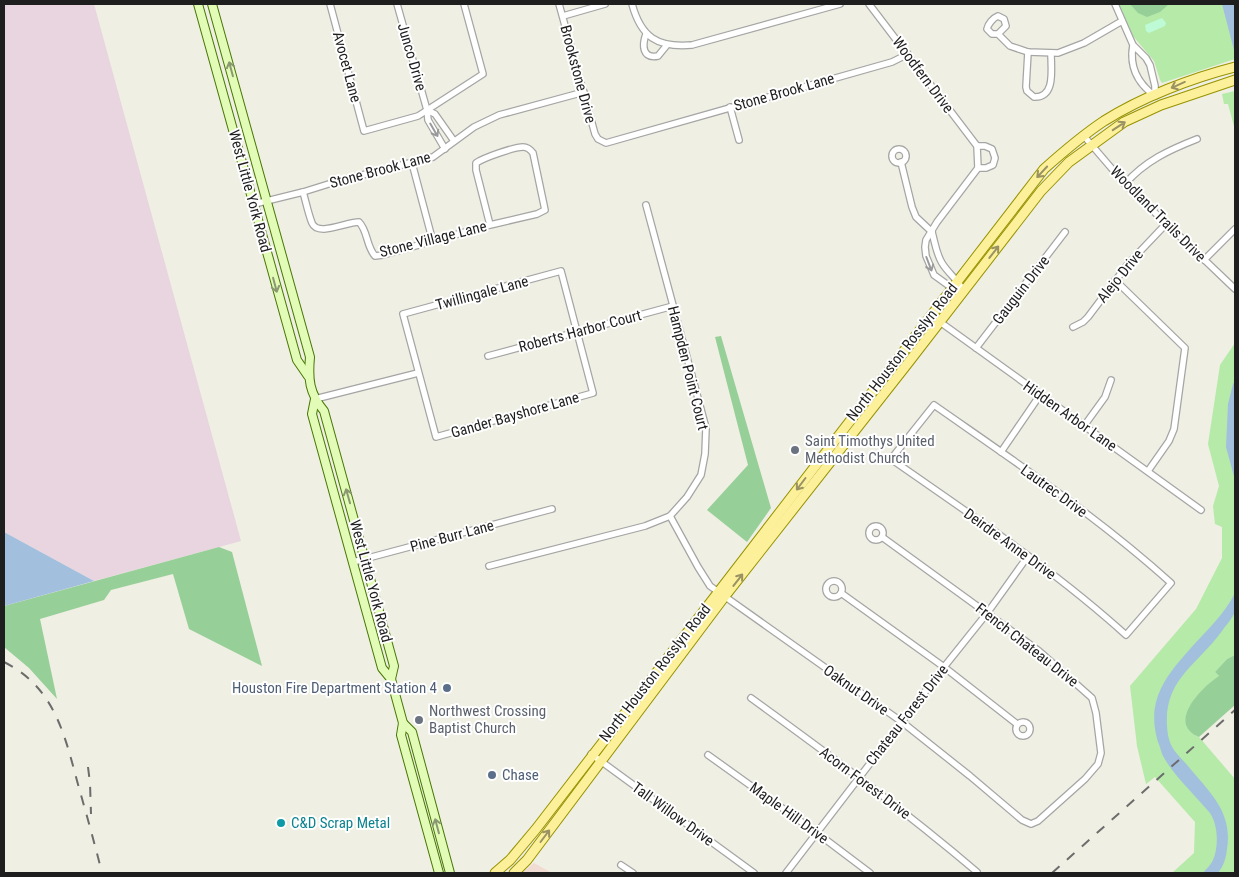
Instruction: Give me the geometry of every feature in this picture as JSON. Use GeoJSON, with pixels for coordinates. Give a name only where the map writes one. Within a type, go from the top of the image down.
{"type":"FeatureCollection","features":[{"type":"Feature","properties":{"kind":"main road","name":"West Little York Road"},"geometry":{"type":"LineString","coordinates":[[198,4],[297,360],[308,376],[315,399],[324,411],[394,666],[391,679]]}},
{"type":"Feature","properties":{"kind":"main road","name":"West Little York Road"},"geometry":{"type":"LineString","coordinates":[[212,4],[310,357],[308,376]]}},
{"type":"Feature","properties":{"kind":"main road","name":"North Houston Rosslyn Road"},"geometry":{"type":"LineString","coordinates":[[514,873],[527,860],[657,686],[780,511],[1044,169],[1083,136],[1119,112],[1194,78],[1235,67]]}},
{"type":"Feature","properties":{"kind":"main road","name":"North Houston Rosslyn Road"},"geometry":{"type":"LineString","coordinates":[[495,873],[517,851],[650,680],[787,518],[1041,191],[1069,162],[1124,122],[1161,105],[1231,81]]}},
{"type":"Feature","properties":{"kind":"main road"},"geometry":{"type":"LineString","coordinates":[[223,94],[236,90]]}},
{"type":"Feature","properties":{"kind":"main road"},"geometry":{"type":"LineString","coordinates":[[1015,205],[1024,212]]}},
{"type":"Feature","properties":{"kind":"main road"},"geometry":{"type":"LineString","coordinates":[[899,356],[908,363]]}},
{"type":"Feature","properties":{"kind":"main road","name":"West Little York Road"},"geometry":{"type":"LineString","coordinates":[[315,399],[312,414],[382,668],[391,679],[403,723],[401,735],[439,873]]}},
{"type":"Feature","properties":{"kind":"main road"},"geometry":{"type":"LineString","coordinates":[[853,415],[860,425]]}},
{"type":"Feature","properties":{"kind":"main road"},"geometry":{"type":"LineString","coordinates":[[830,445],[838,453]]}},
{"type":"Feature","properties":{"kind":"main road"},"geometry":{"type":"LineString","coordinates":[[327,469],[339,465]]}},
{"type":"Feature","properties":{"kind":"main road"},"geometry":{"type":"LineString","coordinates":[[780,511],[787,518]]}},
{"type":"Feature","properties":{"kind":"main road"},"geometry":{"type":"LineString","coordinates":[[650,680],[657,686]]}},
{"type":"Feature","properties":{"kind":"main road","name":"West Little York Road"},"geometry":{"type":"LineString","coordinates":[[403,723],[412,732],[450,873]]}},
{"type":"Feature","properties":{"kind":"main road"},"geometry":{"type":"LineString","coordinates":[[409,767],[420,763]]}},
{"type":"Feature","properties":{"kind":"main road"},"geometry":{"type":"LineString","coordinates":[[517,851],[527,860]]}},
{"type":"Feature","properties":{"kind":"street","name":"Avocet Lane"},"geometry":{"type":"LineString","coordinates":[[330,4],[364,131],[418,116],[427,110]]}},
{"type":"Feature","properties":{"kind":"street","name":"Junco Drive"},"geometry":{"type":"LineString","coordinates":[[398,4],[427,110],[428,120],[445,149]]}},
{"type":"Feature","properties":{"kind":"street"},"geometry":{"type":"LineString","coordinates":[[427,110],[483,74],[464,4]]}},
{"type":"Feature","properties":{"kind":"street","name":"Brookstone Drive"},"geometry":{"type":"LineString","coordinates":[[559,4],[595,134],[602,141]]}},
{"type":"Feature","properties":{"kind":"street"},"geometry":{"type":"LineString","coordinates":[[563,16],[605,4]]}},
{"type":"Feature","properties":{"kind":"street"},"geometry":{"type":"LineString","coordinates":[[632,4],[636,19],[646,34],[656,41],[667,45],[692,45],[840,4]]}},
{"type":"Feature","properties":{"kind":"street","name":"Woodfern Drive"},"geometry":{"type":"LineString","coordinates":[[869,4],[978,146],[992,149],[995,158],[993,166],[978,168],[937,222],[926,240],[925,247],[929,267],[939,280],[952,288],[964,291]]}},
{"type":"Feature","properties":{"kind":"street"},"geometry":{"type":"LineString","coordinates":[[1115,4],[1133,45],[1146,58],[1151,67],[1155,96]]}},
{"type":"Feature","properties":{"kind":"street"},"geometry":{"type":"LineString","coordinates":[[998,34],[1010,46],[1028,52],[1058,53],[1084,43],[1122,21]]}},
{"type":"Feature","properties":{"kind":"street"},"geometry":{"type":"LineString","coordinates":[[646,34],[643,48],[644,52],[648,55],[658,56],[667,45]]}},
{"type":"Feature","properties":{"kind":"street"},"geometry":{"type":"LineString","coordinates":[[1133,45],[1132,61],[1134,70],[1143,86],[1155,96],[1161,105]]}},
{"type":"Feature","properties":{"kind":"street"},"geometry":{"type":"LineString","coordinates":[[1028,52],[1026,86],[1027,91],[1034,97],[1044,96],[1048,92],[1050,86],[1051,53]]}},
{"type":"Feature","properties":{"kind":"street","name":"Stone Brook Lane"},"geometry":{"type":"LineString","coordinates":[[602,141],[613,141],[892,62],[908,54]]}},
{"type":"Feature","properties":{"kind":"street","name":"Stone Brook Lane"},"geometry":{"type":"LineString","coordinates":[[254,204],[433,157],[474,128],[499,115],[584,92]]}},
{"type":"Feature","properties":{"kind":"street"},"geometry":{"type":"LineString","coordinates":[[730,107],[739,140]]}},
{"type":"Feature","properties":{"kind":"street","name":"Junco Drive"},"geometry":{"type":"LineString","coordinates":[[427,110],[435,114],[454,142]]}},
{"type":"Feature","properties":{"kind":"street","name":"Woodland Trails Drive"},"geometry":{"type":"LineString","coordinates":[[1083,136],[1125,184],[1235,290]]}},
{"type":"Feature","properties":{"kind":"street"},"geometry":{"type":"LineString","coordinates":[[1125,184],[1137,170],[1164,152],[1196,139]]}},
{"type":"Feature","properties":{"kind":"street","name":"Stone Village Lane"},"geometry":{"type":"LineString","coordinates":[[303,192],[312,225],[316,229],[323,230],[358,222],[363,227],[370,250],[375,256],[383,255],[490,225],[538,214],[545,210],[533,153],[528,148],[522,146],[482,159],[476,163],[476,170],[490,225]]}},
{"type":"Feature","properties":{"kind":"street"},"geometry":{"type":"LineString","coordinates":[[978,146],[978,168]]}},
{"type":"Feature","properties":{"kind":"street"},"geometry":{"type":"LineString","coordinates":[[412,162],[433,242]]}},
{"type":"Feature","properties":{"kind":"street"},"geometry":{"type":"LineString","coordinates":[[901,162],[916,217],[932,232],[938,257],[958,280],[964,291]]}},
{"type":"Feature","properties":{"kind":"street","name":"Hampden Point Court"},"geometry":{"type":"LineString","coordinates":[[489,566],[645,526],[670,516],[687,497],[701,475],[706,454],[706,428],[646,206]]}},
{"type":"Feature","properties":{"kind":"street","name":"Alejo Drive"},"geometry":{"type":"LineString","coordinates":[[1073,327],[1088,317],[1115,280],[1142,248],[1166,224]]}},
{"type":"Feature","properties":{"kind":"street"},"geometry":{"type":"LineString","coordinates":[[1204,260],[1235,229]]}},
{"type":"Feature","properties":{"kind":"street","name":"Gauguin Drive"},"geometry":{"type":"LineString","coordinates":[[976,348],[1065,232]]}},
{"type":"Feature","properties":{"kind":"street","name":"Twillingale Lane"},"geometry":{"type":"LineString","coordinates":[[418,372],[403,314],[561,271],[578,332]]}},
{"type":"Feature","properties":{"kind":"street"},"geometry":{"type":"LineString","coordinates":[[1115,280],[1185,348],[1174,429],[1169,441],[1148,471]]}},
{"type":"Feature","properties":{"kind":"street","name":"Roberts Harbor Court"},"geometry":{"type":"LineString","coordinates":[[488,356],[673,306]]}},
{"type":"Feature","properties":{"kind":"street","name":"Hidden Arbor Lane"},"geometry":{"type":"LineString","coordinates":[[940,322],[1201,510]]}},
{"type":"Feature","properties":{"kind":"street","name":"Gander Bayshore Lane"},"geometry":{"type":"LineString","coordinates":[[418,372],[436,437],[594,393],[578,332]]}},
{"type":"Feature","properties":{"kind":"street"},"geometry":{"type":"LineString","coordinates":[[315,399],[418,372]]}},
{"type":"Feature","properties":{"kind":"street"},"geometry":{"type":"LineString","coordinates":[[1084,426],[1105,397],[1111,380]]}},
{"type":"Feature","properties":{"kind":"street"},"geometry":{"type":"LineString","coordinates":[[1001,452],[1040,395]]}},
{"type":"Feature","properties":{"kind":"street","name":"Lautrec Drive"},"geometry":{"type":"LineString","coordinates":[[890,459],[934,405],[1107,529],[1171,583],[1126,634]]}},
{"type":"Feature","properties":{"kind":"street","name":"Deirdre Anne Drive"},"geometry":{"type":"LineString","coordinates":[[890,459],[1028,556],[1094,606],[1126,634]]}},
{"type":"Feature","properties":{"kind":"street","name":"Pine Burr Lane"},"geometry":{"type":"LineString","coordinates":[[353,562],[552,509]]}},
{"type":"Feature","properties":{"kind":"street","name":"Oaknut Drive"},"geometry":{"type":"LineString","coordinates":[[670,516],[710,586],[902,722],[1022,820],[1031,824]]}},
{"type":"Feature","properties":{"kind":"street","name":"French Chateau Drive"},"geometry":{"type":"LineString","coordinates":[[882,537],[1040,651],[1092,698],[1095,705],[1101,753],[1098,764],[1085,780],[1038,821],[1031,824]]}},
{"type":"Feature","properties":{"kind":"street","name":"Chateau Forest Drive"},"geometry":{"type":"LineString","coordinates":[[786,873],[944,666],[988,612],[1028,556]]}},
{"type":"Feature","properties":{"kind":"street"},"geometry":{"type":"LineString","coordinates":[[841,593],[944,666],[1017,724]]}},
{"type":"Feature","properties":{"kind":"street","name":"Acorn Forest Drive"},"geometry":{"type":"LineString","coordinates":[[750,698],[859,777],[919,823],[977,872]]}},
{"type":"Feature","properties":{"kind":"street","name":"Tall Willow Drive"},"geometry":{"type":"LineString","coordinates":[[592,754],[754,873]]}},
{"type":"Feature","properties":{"kind":"street","name":"Maple Hill Drive"},"geometry":{"type":"LineString","coordinates":[[708,755],[870,873]]}},
{"type":"Feature","properties":{"kind":"street"},"geometry":{"type":"LineString","coordinates":[[621,865],[633,873]]}},
{"type":"Feature","properties":{"kind":"shaded area"},"geometry":{"type":"Polygon","coordinates":[[[4,4],[94,4],[241,541],[94,581],[4,532],[4,4]]]}},
{"type":"Feature","properties":{"kind":"shaded area"},"geometry":{"type":"Polygon","coordinates":[[[534,863],[552,873],[522,873],[534,863]]]}},
{"type":"Feature","properties":{"kind":"green space"},"geometry":{"type":"Polygon","coordinates":[[[1119,4],[1235,4],[1235,59],[1162,83],[1154,61],[1133,36],[1119,4]]]}},
{"type":"Feature","properties":{"kind":"green space"},"geometry":{"type":"Polygon","coordinates":[[[1130,4],[1169,4],[1160,12],[1147,17],[1138,13],[1130,4]]]}},
{"type":"Feature","properties":{"kind":"green space"},"geometry":{"type":"Polygon","coordinates":[[[1162,18],[1166,23],[1165,26],[1149,33],[1146,31],[1145,25],[1162,18]]]}},
{"type":"Feature","properties":{"kind":"green space"},"geometry":{"type":"Polygon","coordinates":[[[1235,91],[1235,130],[1228,104],[1224,104],[1222,94],[1235,91]]]}},
{"type":"Feature","properties":{"kind":"green space"},"geometry":{"type":"Polygon","coordinates":[[[721,336],[771,508],[747,542],[707,510],[748,465],[715,337],[721,336]]]}},
{"type":"Feature","properties":{"kind":"green space"},"geometry":{"type":"Polygon","coordinates":[[[1235,343],[1235,655],[1227,659],[1215,672],[1219,676],[1197,696],[1187,714],[1186,723],[1190,731],[1199,737],[1235,779],[1235,873],[1172,873],[1194,853],[1195,822],[1155,777],[1146,784],[1137,746],[1130,686],[1196,609],[1222,558],[1222,527],[1215,524],[1213,506],[1219,486],[1208,444],[1220,365],[1235,343]]]}},
{"type":"Feature","properties":{"kind":"green space"},"geometry":{"type":"Polygon","coordinates":[[[219,547],[232,552],[262,666],[189,629],[173,574],[111,590],[104,600],[40,619],[57,699],[29,668],[4,647],[4,606],[219,547]]]}},
{"type":"Feature","properties":{"kind":"green space"},"geometry":{"type":"Polygon","coordinates":[[[1235,655],[1235,705],[1199,737],[1190,731],[1186,723],[1186,714],[1196,696],[1219,676],[1215,672],[1227,659],[1235,655]]]}},
{"type":"Feature","properties":{"kind":"water"},"geometry":{"type":"Polygon","coordinates":[[[1222,4],[1235,4],[1235,54],[1222,4]]]}},
{"type":"Feature","properties":{"kind":"water"},"geometry":{"type":"Polygon","coordinates":[[[1235,381],[1235,480],[1226,447],[1228,404],[1235,381]]]}},
{"type":"Feature","properties":{"kind":"water"},"geometry":{"type":"Polygon","coordinates":[[[4,532],[94,581],[4,606],[4,532]]]}},
{"type":"Feature","properties":{"kind":"water"},"geometry":{"type":"Polygon","coordinates":[[[1235,593],[1236,607],[1234,615],[1174,688],[1169,701],[1167,717],[1168,735],[1173,749],[1212,794],[1227,824],[1227,849],[1223,864],[1218,873],[1203,873],[1211,864],[1215,854],[1217,836],[1215,823],[1210,813],[1179,778],[1163,756],[1158,742],[1154,715],[1160,691],[1172,670],[1220,616],[1235,593]]]}},
{"type":"Feature","properties":{"kind":"railway"},"geometry":{"type":"LineString","coordinates":[[4,662],[22,673],[36,685],[56,716],[69,750],[102,873]]}},
{"type":"Feature","properties":{"kind":"railway"},"geometry":{"type":"LineString","coordinates":[[1052,873],[1235,710]]}},
{"type":"Feature","properties":{"kind":"railway"},"geometry":{"type":"LineString","coordinates":[[88,767],[91,814]]}},
{"type":"Feature","properties":{"kind":"place","name":"Saint Timothys United Methodist Church"},"geometry":{"type":"Point","coordinates":[795,450]}},
{"type":"Feature","properties":{"kind":"place","name":"Houston Fire Department Station 4"},"geometry":{"type":"Point","coordinates":[447,688]}},
{"type":"Feature","properties":{"kind":"place","name":"Northwest Crossing Baptist Church"},"geometry":{"type":"Point","coordinates":[419,720]}},
{"type":"Feature","properties":{"kind":"place","name":"Chase"},"geometry":{"type":"Point","coordinates":[492,775]}},
{"type":"Feature","properties":{"kind":"place","name":"C&D Scrap Metal"},"geometry":{"type":"Point","coordinates":[281,823]}}]}
